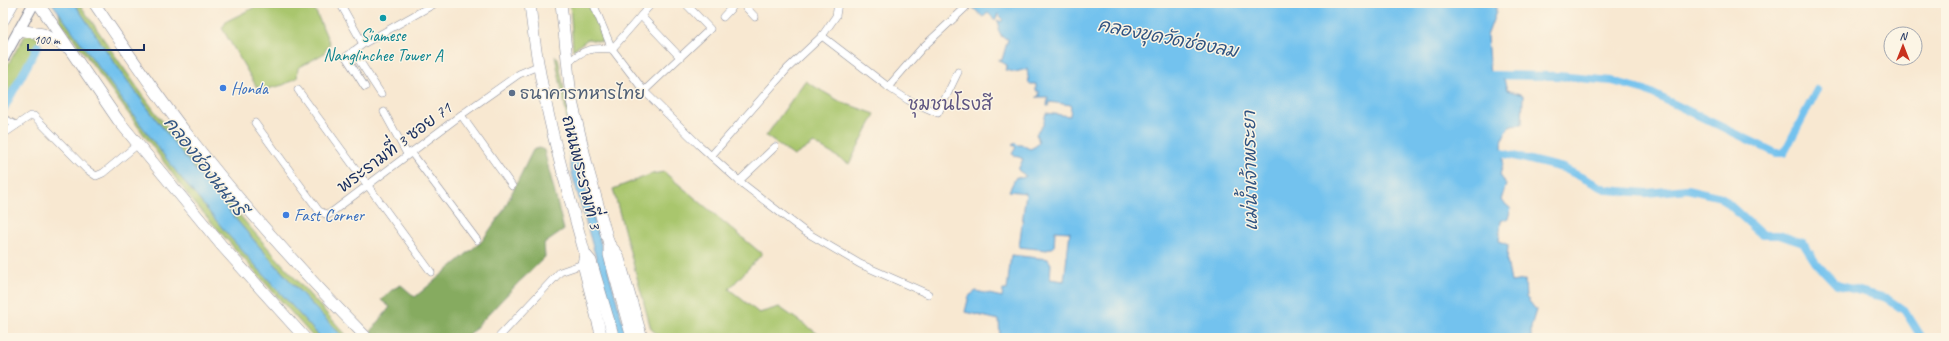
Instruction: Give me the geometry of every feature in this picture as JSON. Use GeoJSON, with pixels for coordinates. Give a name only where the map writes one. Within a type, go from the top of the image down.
{"type":"FeatureCollection","features":[{"type":"Feature","properties":{"kind":"highway"},"geometry":{"type":"LineString","coordinates":[[3,19],[12,3]]}},
{"type":"Feature","properties":{"kind":"main road"},"geometry":{"type":"LineString","coordinates":[[3,59],[34,3]]}},
{"type":"Feature","properties":{"kind":"main road"},"geometry":{"type":"LineString","coordinates":[[38,3],[69,50],[137,145],[222,246],[305,338]]}},
{"type":"Feature","properties":{"kind":"main road"},"geometry":{"type":"LineString","coordinates":[[94,3],[186,133],[216,170],[288,254],[367,338]]}},
{"type":"Feature","properties":{"kind":"main road","name":"ถนนพระรามที่ 3"},"geometry":{"type":"LineString","coordinates":[[530,3],[538,66],[602,338]]}},
{"type":"Feature","properties":{"kind":"main road","name":"ถนนพระรามที่ 3"},"geometry":{"type":"LineString","coordinates":[[561,3],[571,97],[588,169],[609,244],[609,255],[632,338]]}},
{"type":"Feature","properties":{"kind":"main road"},"geometry":{"type":"LineString","coordinates":[[19,30],[43,34],[69,50]]}},
{"type":"Feature","properties":{"kind":"main road","name":"ถนนพระรามที่ 3"},"geometry":{"type":"LineString","coordinates":[[609,244],[618,255],[642,338]]}},
{"type":"Feature","properties":{"kind":"main road","name":"ถนนพระรามที่ 3"},"geometry":{"type":"LineString","coordinates":[[584,259],[591,262],[614,338]]}},
{"type":"Feature","properties":{"kind":"street"},"geometry":{"type":"LineString","coordinates":[[340,3],[364,44]]}},
{"type":"Feature","properties":{"kind":"street"},"geometry":{"type":"LineString","coordinates":[[365,87],[346,57],[364,44],[436,3]]}},
{"type":"Feature","properties":{"kind":"street"},"geometry":{"type":"LineString","coordinates":[[593,3],[612,49],[644,91],[739,181],[815,237],[860,264],[928,294]]}},
{"type":"Feature","properties":{"kind":"street"},"geometry":{"type":"LineString","coordinates":[[612,49],[652,3]]}},
{"type":"Feature","properties":{"kind":"street"},"geometry":{"type":"LineString","coordinates":[[644,91],[710,29],[685,3]]}},
{"type":"Feature","properties":{"kind":"street"},"geometry":{"type":"LineString","coordinates":[[723,17],[736,3]]}},
{"type":"Feature","properties":{"kind":"street"},"geometry":{"type":"LineString","coordinates":[[742,3],[755,17]]}},
{"type":"Feature","properties":{"kind":"street"},"geometry":{"type":"LineString","coordinates":[[711,156],[788,68],[822,36],[836,16],[838,3]]}},
{"type":"Feature","properties":{"kind":"street"},"geometry":{"type":"LineString","coordinates":[[888,87],[922,48],[965,8],[963,6],[967,3]]}},
{"type":"Feature","properties":{"kind":"street"},"geometry":{"type":"LineString","coordinates":[[641,16],[680,57]]}},
{"type":"Feature","properties":{"kind":"street"},"geometry":{"type":"LineString","coordinates":[[822,36],[888,87],[908,100],[938,113],[958,72]]}},
{"type":"Feature","properties":{"kind":"street"},"geometry":{"type":"LineString","coordinates":[[567,64],[576,54],[587,50],[598,47],[612,49]]}},
{"type":"Feature","properties":{"kind":"street"},"geometry":{"type":"LineString","coordinates":[[353,51],[381,94]]}},
{"type":"Feature","properties":{"kind":"street","name":"พระรามที่ 3 ซอย 71"},"geometry":{"type":"LineString","coordinates":[[254,122],[319,211],[328,215],[460,115],[519,74],[538,66]]}},
{"type":"Feature","properties":{"kind":"street"},"geometry":{"type":"LineString","coordinates":[[298,90],[366,186],[431,272]]}},
{"type":"Feature","properties":{"kind":"street"},"geometry":{"type":"LineString","coordinates":[[384,112],[409,153],[477,240]]}},
{"type":"Feature","properties":{"kind":"street"},"geometry":{"type":"LineString","coordinates":[[460,115],[512,186]]}},
{"type":"Feature","properties":{"kind":"street"},"geometry":{"type":"LineString","coordinates":[[5,133],[30,116],[34,116],[86,169],[96,176],[108,169],[137,145]]}},
{"type":"Feature","properties":{"kind":"street"},"geometry":{"type":"LineString","coordinates":[[3,118],[16,125]]}},
{"type":"Feature","properties":{"kind":"street"},"geometry":{"type":"LineString","coordinates":[[739,181],[776,147]]}},
{"type":"Feature","properties":{"kind":"street"},"geometry":{"type":"LineString","coordinates":[[498,338],[560,272],[584,259]]}},
{"type":"Feature","properties":{"kind":"green space"},"geometry":{"type":"Polygon","coordinates":[[[74,3],[79,3],[159,117],[182,146],[228,202],[349,338],[344,338],[315,308],[232,215],[154,117],[74,3]]]}},
{"type":"Feature","properties":{"kind":"green space"},"geometry":{"type":"Polygon","coordinates":[[[263,3],[312,3],[330,44],[323,54],[298,68],[297,78],[283,85],[259,91],[222,28],[227,21],[263,3]]]}},
{"type":"Feature","properties":{"kind":"green space"},"geometry":{"type":"Polygon","coordinates":[[[570,3],[588,3],[602,37],[602,42],[588,39],[573,50],[570,3]]]}},
{"type":"Feature","properties":{"kind":"green space"},"geometry":{"type":"Polygon","coordinates":[[[59,12],[178,173],[230,236],[321,338],[314,338],[191,199],[60,20],[59,12]]]}},
{"type":"Feature","properties":{"kind":"green space"},"geometry":{"type":"Polygon","coordinates":[[[30,34],[40,39],[3,107],[3,73],[24,37],[30,34]]]}},
{"type":"Feature","properties":{"kind":"green space"},"geometry":{"type":"Polygon","coordinates":[[[555,56],[558,58],[574,140],[575,151],[569,155],[566,112],[555,56]]]}},
{"type":"Feature","properties":{"kind":"green space"},"geometry":{"type":"Polygon","coordinates":[[[805,81],[841,102],[875,114],[849,164],[814,143],[794,156],[766,136],[805,81]]]}},
{"type":"Feature","properties":{"kind":"green space"},"geometry":{"type":"Polygon","coordinates":[[[539,148],[544,150],[564,230],[544,244],[545,257],[466,338],[373,338],[369,334],[390,307],[381,300],[393,289],[401,285],[415,297],[482,241],[503,211],[533,150],[539,148]]]}},
{"type":"Feature","properties":{"kind":"green space"},"geometry":{"type":"Polygon","coordinates":[[[664,172],[762,254],[729,289],[759,313],[779,307],[824,338],[662,338],[651,329],[613,189],[652,174],[664,172]]]}},
{"type":"Feature","properties":{"kind":"water"},"geometry":{"type":"Polygon","coordinates":[[[52,3],[74,3],[129,83],[179,150],[259,246],[344,338],[321,338],[229,236],[178,174],[52,3]]]}},
{"type":"Feature","properties":{"kind":"water"},"geometry":{"type":"Polygon","coordinates":[[[968,3],[1496,3],[1496,12],[1487,36],[1490,76],[1504,79],[1507,90],[1523,95],[1522,124],[1511,125],[1502,141],[1503,163],[1500,175],[1506,184],[1501,200],[1511,209],[1508,218],[1501,221],[1499,241],[1508,245],[1507,261],[1511,282],[1525,280],[1526,297],[1536,310],[1531,327],[1531,338],[1000,338],[999,320],[965,312],[969,296],[976,291],[1002,297],[1003,290],[1007,290],[1011,255],[1048,259],[1051,264],[1050,279],[1064,281],[1070,232],[1055,231],[1054,247],[1047,250],[1019,247],[1026,193],[1009,191],[1016,177],[1022,178],[1026,176],[1018,170],[1023,159],[1012,154],[1016,147],[1012,145],[1016,143],[1030,149],[1036,146],[1039,142],[1036,134],[1043,125],[1046,113],[1070,116],[1071,105],[1049,102],[1049,106],[1047,106],[1048,97],[1036,97],[1039,96],[1039,91],[1036,91],[1036,84],[1029,84],[1027,69],[1015,72],[1005,70],[1007,65],[998,60],[1002,60],[1008,39],[1002,37],[998,29],[999,23],[997,21],[998,20],[1001,22],[1003,19],[998,14],[995,20],[988,13],[983,17],[968,3]]]}},
{"type":"Feature","properties":{"kind":"water"},"geometry":{"type":"Polygon","coordinates":[[[575,151],[627,338],[619,338],[571,170],[569,155],[575,151]]]}},
{"type":"Feature","properties":{"kind":"waterway"},"geometry":{"type":"LineString","coordinates":[[3,110],[38,46]]}},
{"type":"Feature","properties":{"kind":"waterway"},"geometry":{"type":"LineString","coordinates":[[1480,75],[1558,76],[1612,81],[1645,90],[1776,153],[1784,153],[1817,90]]}},
{"type":"Feature","properties":{"kind":"waterway"},"geometry":{"type":"LineString","coordinates":[[1493,151],[1563,168],[1607,190],[1647,193],[1687,189],[1721,197],[1762,235],[1779,235],[1803,243],[1816,263],[1837,285],[1886,298],[1905,311],[1922,338]]}},
{"type":"Feature","properties":{"kind":"place","name":"Siamese Nanglinchee Tower A"},"geometry":{"type":"Point","coordinates":[383,18]}},
{"type":"Feature","properties":{"kind":"place","name":"Honda"},"geometry":{"type":"Point","coordinates":[223,88]}},
{"type":"Feature","properties":{"kind":"place","name":"ธนาคารทหารไทย"},"geometry":{"type":"Point","coordinates":[512,93]}},
{"type":"Feature","properties":{"kind":"place","name":"Fast Corner"},"geometry":{"type":"Point","coordinates":[286,215]}},
{"type":"Feature","properties":{"kind":"district","name":"ชุมชนโรงสี"},"geometry":{"type":"Point","coordinates":[950,104]}},
{"type":"Feature","properties":{"kind":"water label","name":"คลองขุดวัดช่องลม"},"geometry":{"type":"Point","coordinates":[1168,38]}},
{"type":"Feature","properties":{"kind":"water label","name":"คลองช่องนนทรี"},"geometry":{"type":"Point","coordinates":[205,166]}},
{"type":"Feature","properties":{"kind":"water label","name":"แม่น้ำเจ้าพระยา"},"geometry":{"type":"Point","coordinates":[1250,171]}}]}
